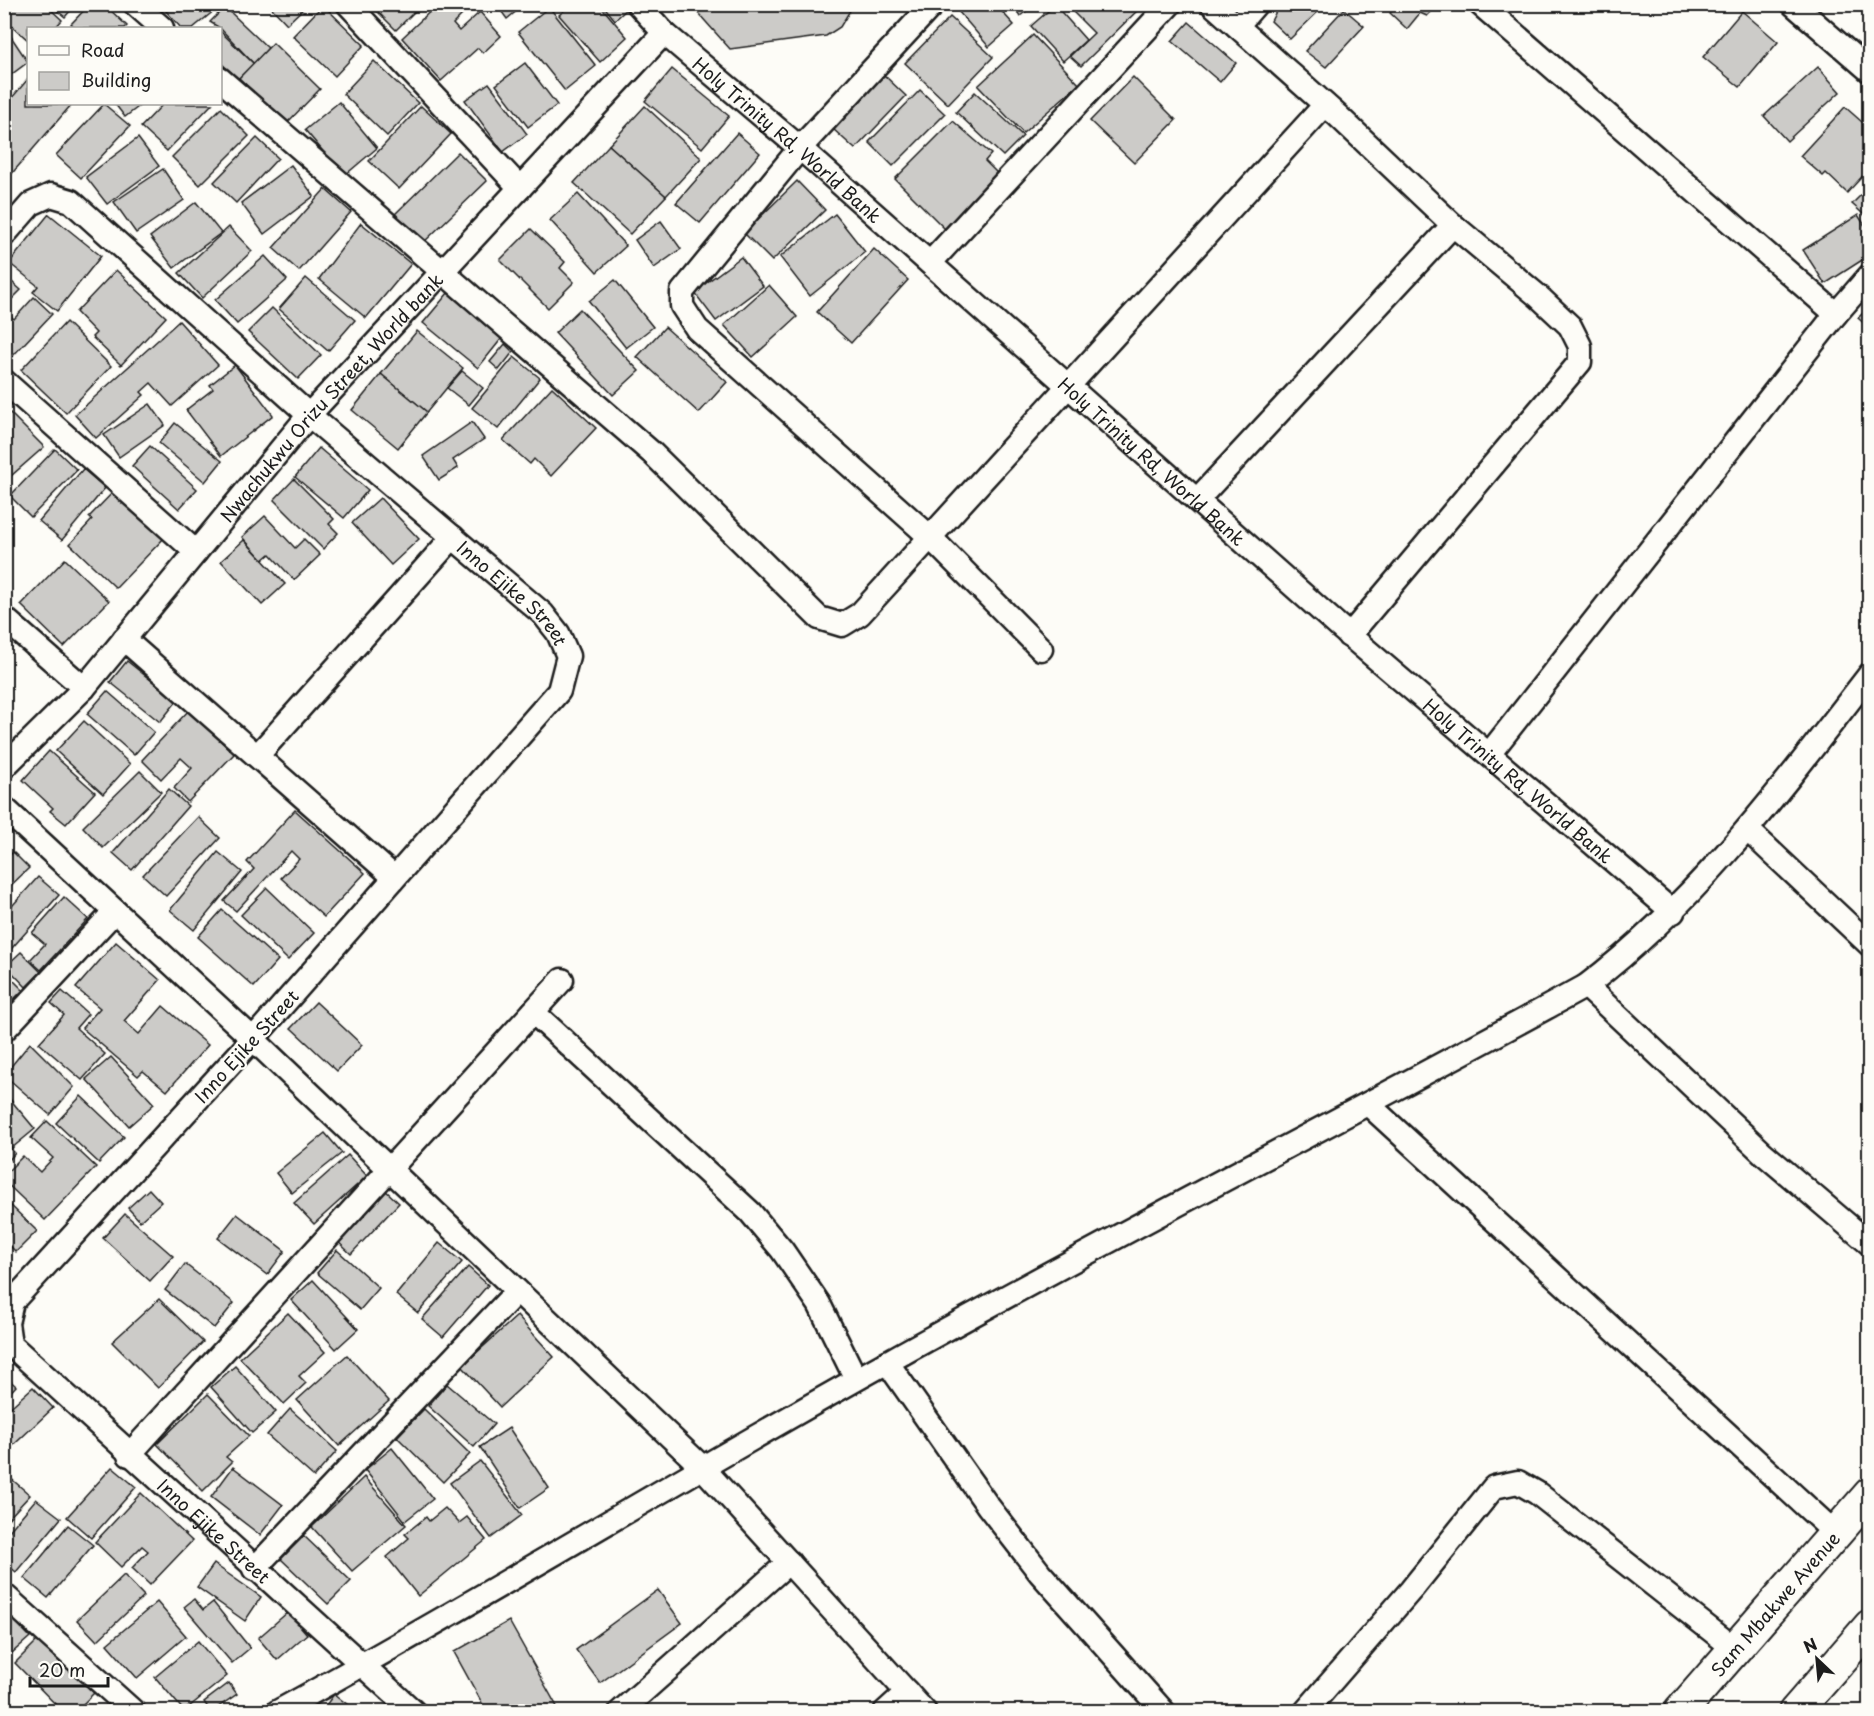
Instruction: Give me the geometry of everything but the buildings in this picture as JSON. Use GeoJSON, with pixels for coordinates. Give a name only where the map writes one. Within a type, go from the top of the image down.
{"type":"FeatureCollection","features":[{"type":"Feature","properties":{"kind":"main road","name":"Sam Mbakwe Avenue"},"geometry":{"type":"LineString","coordinates":[[1680,1712],[1869,1494]]}},
{"type":"Feature","properties":{"kind":"main road"},"geometry":{"type":"LineString","coordinates":[[1795,1712],[1869,1626]]}},
{"type":"Feature","properties":{"kind":"street"},"geometry":{"type":"LineString","coordinates":[[135,4],[161,27]]}},
{"type":"Feature","properties":{"kind":"street"},"geometry":{"type":"LineString","coordinates":[[348,4],[520,188]]}},
{"type":"Feature","properties":{"kind":"street","name":"Holy Trinity Rd, World Bank"},"geometry":{"type":"LineString","coordinates":[[638,4],[664,33],[800,148],[1349,636],[1490,753],[1673,912]]}},
{"type":"Feature","properties":{"kind":"street"},"geometry":{"type":"LineString","coordinates":[[933,4],[800,148],[682,292],[682,306],[697,329],[929,536],[1041,649]]}},
{"type":"Feature","properties":{"kind":"street"},"geometry":{"type":"LineString","coordinates":[[930,263],[1170,4]]}},
{"type":"Feature","properties":{"kind":"street"},"geometry":{"type":"LineString","coordinates":[[1212,4],[1325,105],[1453,225],[1538,296],[1570,326],[1580,346],[1580,362],[1349,636]]}},
{"type":"Feature","properties":{"kind":"street"},"geometry":{"type":"LineString","coordinates":[[1237,26],[1256,4]]}},
{"type":"Feature","properties":{"kind":"street"},"geometry":{"type":"LineString","coordinates":[[1480,4],[1836,314]]}},
{"type":"Feature","properties":{"kind":"street"},"geometry":{"type":"LineString","coordinates":[[1793,4],[1869,71]]}},
{"type":"Feature","properties":{"kind":"street","name":"Nwachukwu Orizu Street, World bank"},"geometry":{"type":"LineString","coordinates":[[4,767],[84,688],[309,415],[664,33]]}},
{"type":"Feature","properties":{"kind":"street"},"geometry":{"type":"LineString","coordinates":[[222,81],[652,453],[819,618],[842,625],[860,614],[1325,105]]}},
{"type":"Feature","properties":{"kind":"street","name":"Inno Ejike Street"},"geometry":{"type":"LineString","coordinates":[[4,235],[31,204],[51,195],[71,201],[309,415],[543,614],[558,633],[568,656],[559,691],[253,1039],[12,1302],[7,1323],[10,1344],[254,1569],[363,1665],[405,1709]]}},
{"type":"Feature","properties":{"kind":"street"},"geometry":{"type":"LineString","coordinates":[[1197,500],[1453,225]]}},
{"type":"Feature","properties":{"kind":"street"},"geometry":{"type":"LineString","coordinates":[[1490,753],[1869,275]]}},
{"type":"Feature","properties":{"kind":"street"},"geometry":{"type":"LineString","coordinates":[[4,381],[196,552]]}},
{"type":"Feature","properties":{"kind":"street"},"geometry":{"type":"LineString","coordinates":[[257,756],[453,537]]}},
{"type":"Feature","properties":{"kind":"street"},"geometry":{"type":"LineString","coordinates":[[4,618],[84,688]]}},
{"type":"Feature","properties":{"kind":"street"},"geometry":{"type":"LineString","coordinates":[[124,639],[394,877]]}},
{"type":"Feature","properties":{"kind":"street"},"geometry":{"type":"LineString","coordinates":[[277,1712],[363,1665],[701,1466],[856,1379],[1586,986],[1622,958],[1673,912],[1748,830],[1869,674]]}},
{"type":"Feature","properties":{"kind":"street"},"geometry":{"type":"LineString","coordinates":[[4,808],[253,1039],[701,1466],[925,1712]]}},
{"type":"Feature","properties":{"kind":"street"},"geometry":{"type":"LineString","coordinates":[[1748,830],[1869,945]]}},
{"type":"Feature","properties":{"kind":"street"},"geometry":{"type":"LineString","coordinates":[[4,1030],[116,911]]}},
{"type":"Feature","properties":{"kind":"street"},"geometry":{"type":"LineString","coordinates":[[129,1455],[562,980]]}},
{"type":"Feature","properties":{"kind":"street"},"geometry":{"type":"LineString","coordinates":[[1586,986],[1763,1153],[1869,1244]]}},
{"type":"Feature","properties":{"kind":"street"},"geometry":{"type":"LineString","coordinates":[[532,1012],[750,1212],[782,1250],[819,1304],[856,1379]]}},
{"type":"Feature","properties":{"kind":"street"},"geometry":{"type":"LineString","coordinates":[[1368,1104],[1834,1533]]}},
{"type":"Feature","properties":{"kind":"street"},"geometry":{"type":"LineString","coordinates":[[254,1569],[517,1291]]}},
{"type":"Feature","properties":{"kind":"street"},"geometry":{"type":"LineString","coordinates":[[887,1362],[988,1506],[1040,1574],[1164,1712]]}},
{"type":"Feature","properties":{"kind":"street"},"geometry":{"type":"LineString","coordinates":[[1305,1712],[1411,1590],[1494,1487],[1518,1482],[1537,1493],[1735,1649]]}},
{"type":"Feature","properties":{"kind":"street"},"geometry":{"type":"LineString","coordinates":[[620,1712],[789,1562]]}},
{"type":"Feature","properties":{"kind":"street"},"geometry":{"type":"LineString","coordinates":[[4,1595],[134,1712]]}},
{"type":"Feature","properties":{"kind":"street"},"geometry":{"type":"LineString","coordinates":[[885,1712],[907,1692]]}}]}
